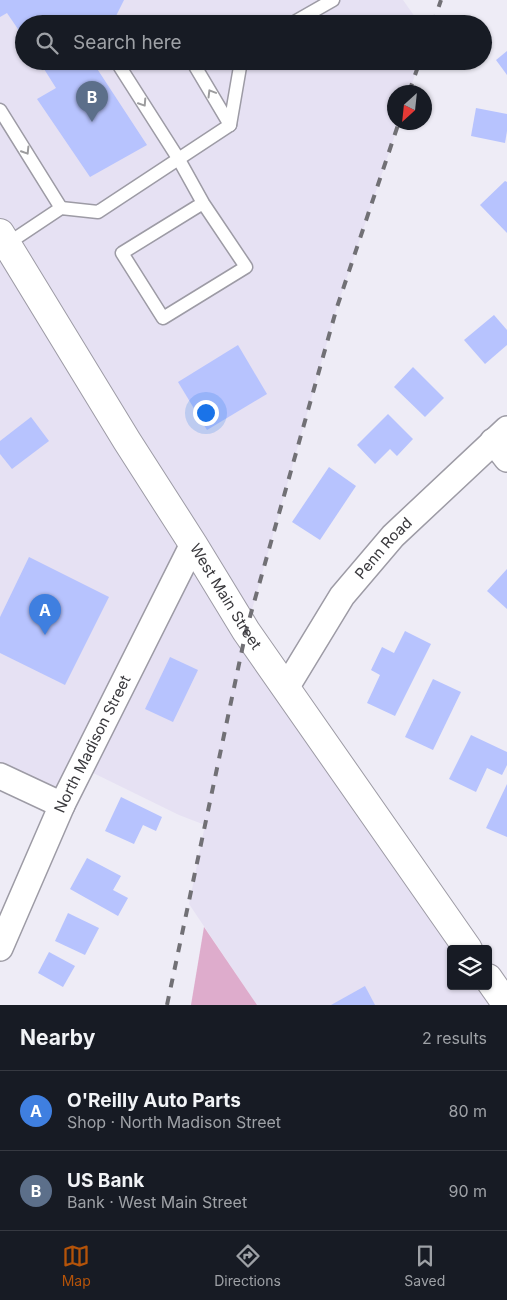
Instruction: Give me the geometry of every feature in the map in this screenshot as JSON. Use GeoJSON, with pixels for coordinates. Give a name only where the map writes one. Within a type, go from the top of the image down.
{"type":"FeatureCollection","features":[{"type":"Feature","properties":{"kind":"main road","name":"West Main Street"},"geometry":{"type":"LineString","coordinates":[[4,238],[127,441],[246,631],[465,945]]}},
{"type":"Feature","properties":{"kind":"main road"},"geometry":{"type":"LineString","coordinates":[[492,984],[507,1005]]}},
{"type":"Feature","properties":{"kind":"street","name":"Penn Road"},"geometry":{"type":"LineString","coordinates":[[286,688],[342,596],[393,536],[502,443]]}},
{"type":"Feature","properties":{"kind":"street","name":"North Madison Street"},"geometry":{"type":"LineString","coordinates":[[0,948],[62,805],[193,544]]}},
{"type":"Feature","properties":{"kind":"street"},"geometry":{"type":"LineString","coordinates":[[0,776],[62,805]]}},
{"type":"Feature","properties":{"kind":"lane"},"geometry":{"type":"LineString","coordinates":[[307,15],[333,0]]}},
{"type":"Feature","properties":{"kind":"lane"},"geometry":{"type":"LineString","coordinates":[[122,70],[178,158],[203,203],[246,267],[163,318],[122,253],[203,203]]}},
{"type":"Feature","properties":{"kind":"lane"},"geometry":{"type":"LineString","coordinates":[[197,70],[230,125]]}},
{"type":"Feature","properties":{"kind":"lane"},"geometry":{"type":"LineString","coordinates":[[4,238],[61,208],[98,212],[230,125],[239,70]]}},
{"type":"Feature","properties":{"kind":"lane"},"geometry":{"type":"LineString","coordinates":[[0,110],[61,208]]}},
{"type":"Feature","properties":{"kind":"shaded area"},"geometry":{"type":"Polygon","coordinates":[[[0,0],[403,0],[414,15],[15,15],[15,70],[417,70],[411,85],[387,85],[387,130],[397,130],[337,307],[246,631],[465,945],[447,945],[447,990],[492,990],[507,1005],[257,1005],[189,904],[205,825],[179,815],[81,767],[62,805],[0,776],[0,0]]]}},
{"type":"Feature","properties":{"kind":"shaded area"},"geometry":{"type":"Polygon","coordinates":[[[204,927],[257,1005],[191,1005],[204,927]]]}},
{"type":"Feature","properties":{"kind":"building"},"geometry":{"type":"Polygon","coordinates":[[[0,0],[124,0],[116,15],[15,15],[15,25],[7,13],[0,17],[0,0]]]}},
{"type":"Feature","properties":{"kind":"building"},"geometry":{"type":"Polygon","coordinates":[[[507,51],[507,75],[496,60],[507,51]]]}},
{"type":"Feature","properties":{"kind":"building"},"geometry":{"type":"Polygon","coordinates":[[[45,70],[98,70],[147,145],[90,177],[37,99],[56,88],[45,70]]]}},
{"type":"Feature","properties":{"kind":"building"},"geometry":{"type":"Polygon","coordinates":[[[476,108],[507,114],[505,143],[471,136],[476,108]]]}},
{"type":"Feature","properties":{"kind":"building"},"geometry":{"type":"Polygon","coordinates":[[[505,181],[507,182],[507,233],[480,205],[505,181]]]}},
{"type":"Feature","properties":{"kind":"building"},"geometry":{"type":"Polygon","coordinates":[[[494,315],[507,330],[507,345],[485,364],[464,340],[494,315]]]}},
{"type":"Feature","properties":{"kind":"building"},"geometry":{"type":"Polygon","coordinates":[[[238,345],[267,394],[207,430],[178,382],[238,345]]]}},
{"type":"Feature","properties":{"kind":"building"},"geometry":{"type":"Polygon","coordinates":[[[413,367],[444,398],[425,417],[394,387],[413,367]]]}},
{"type":"Feature","properties":{"kind":"building"},"geometry":{"type":"Polygon","coordinates":[[[388,414],[413,439],[397,456],[390,449],[375,464],[357,445],[388,414]]]}},
{"type":"Feature","properties":{"kind":"building"},"geometry":{"type":"Polygon","coordinates":[[[31,417],[49,441],[12,469],[0,454],[0,441],[31,417]]]}},
{"type":"Feature","properties":{"kind":"building"},"geometry":{"type":"Polygon","coordinates":[[[329,467],[356,486],[320,540],[292,522],[329,467]]]}},
{"type":"Feature","properties":{"kind":"building"},"geometry":{"type":"Polygon","coordinates":[[[29,557],[109,597],[65,685],[0,653],[0,617],[29,557]]]}},
{"type":"Feature","properties":{"kind":"building"},"geometry":{"type":"Polygon","coordinates":[[[507,569],[507,609],[487,591],[507,569]]]}},
{"type":"Feature","properties":{"kind":"building"},"geometry":{"type":"Polygon","coordinates":[[[405,631],[431,644],[395,716],[367,703],[380,675],[371,670],[382,647],[394,653],[405,631]]]}},
{"type":"Feature","properties":{"kind":"building"},"geometry":{"type":"Polygon","coordinates":[[[170,657],[198,670],[173,722],[145,709],[170,657]]]}},
{"type":"Feature","properties":{"kind":"building"},"geometry":{"type":"Polygon","coordinates":[[[433,679],[461,692],[433,750],[405,737],[433,679]]]}},
{"type":"Feature","properties":{"kind":"building"},"geometry":{"type":"Polygon","coordinates":[[[471,735],[507,752],[507,765],[502,775],[487,768],[476,792],[449,779],[471,735]]]}},
{"type":"Feature","properties":{"kind":"building"},"geometry":{"type":"Polygon","coordinates":[[[507,784],[507,837],[486,828],[507,784]]]}},
{"type":"Feature","properties":{"kind":"building"},"geometry":{"type":"Polygon","coordinates":[[[121,797],[162,817],[156,831],[143,825],[134,844],[105,831],[121,797]]]}},
{"type":"Feature","properties":{"kind":"building"},"geometry":{"type":"Polygon","coordinates":[[[87,858],[121,876],[113,890],[128,898],[118,916],[70,889],[87,858]]]}},
{"type":"Feature","properties":{"kind":"building"},"geometry":{"type":"Polygon","coordinates":[[[68,913],[99,928],[85,955],[55,941],[68,913]]]}},
{"type":"Feature","properties":{"kind":"building"},"geometry":{"type":"Polygon","coordinates":[[[49,952],[75,966],[63,987],[38,973],[49,952]]]}},
{"type":"Feature","properties":{"kind":"building"},"geometry":{"type":"Polygon","coordinates":[[[365,986],[375,1005],[331,1005],[365,986]]]}},
{"type":"Feature","properties":{"kind":"railway"},"geometry":{"type":"LineString","coordinates":[[436,15],[441,0]]}},
{"type":"Feature","properties":{"kind":"railway"},"geometry":{"type":"LineString","coordinates":[[411,85],[417,70]]}},
{"type":"Feature","properties":{"kind":"railway"},"geometry":{"type":"LineString","coordinates":[[167,1005],[246,631],[337,307],[396,130]]}},
{"type":"Feature","properties":{"kind":"place","name":"US Bank"},"geometry":{"type":"Point","coordinates":[92,122]}},
{"type":"Feature","properties":{"kind":"place","name":"O'Reilly Auto Parts"},"geometry":{"type":"Point","coordinates":[45,635]}}]}
